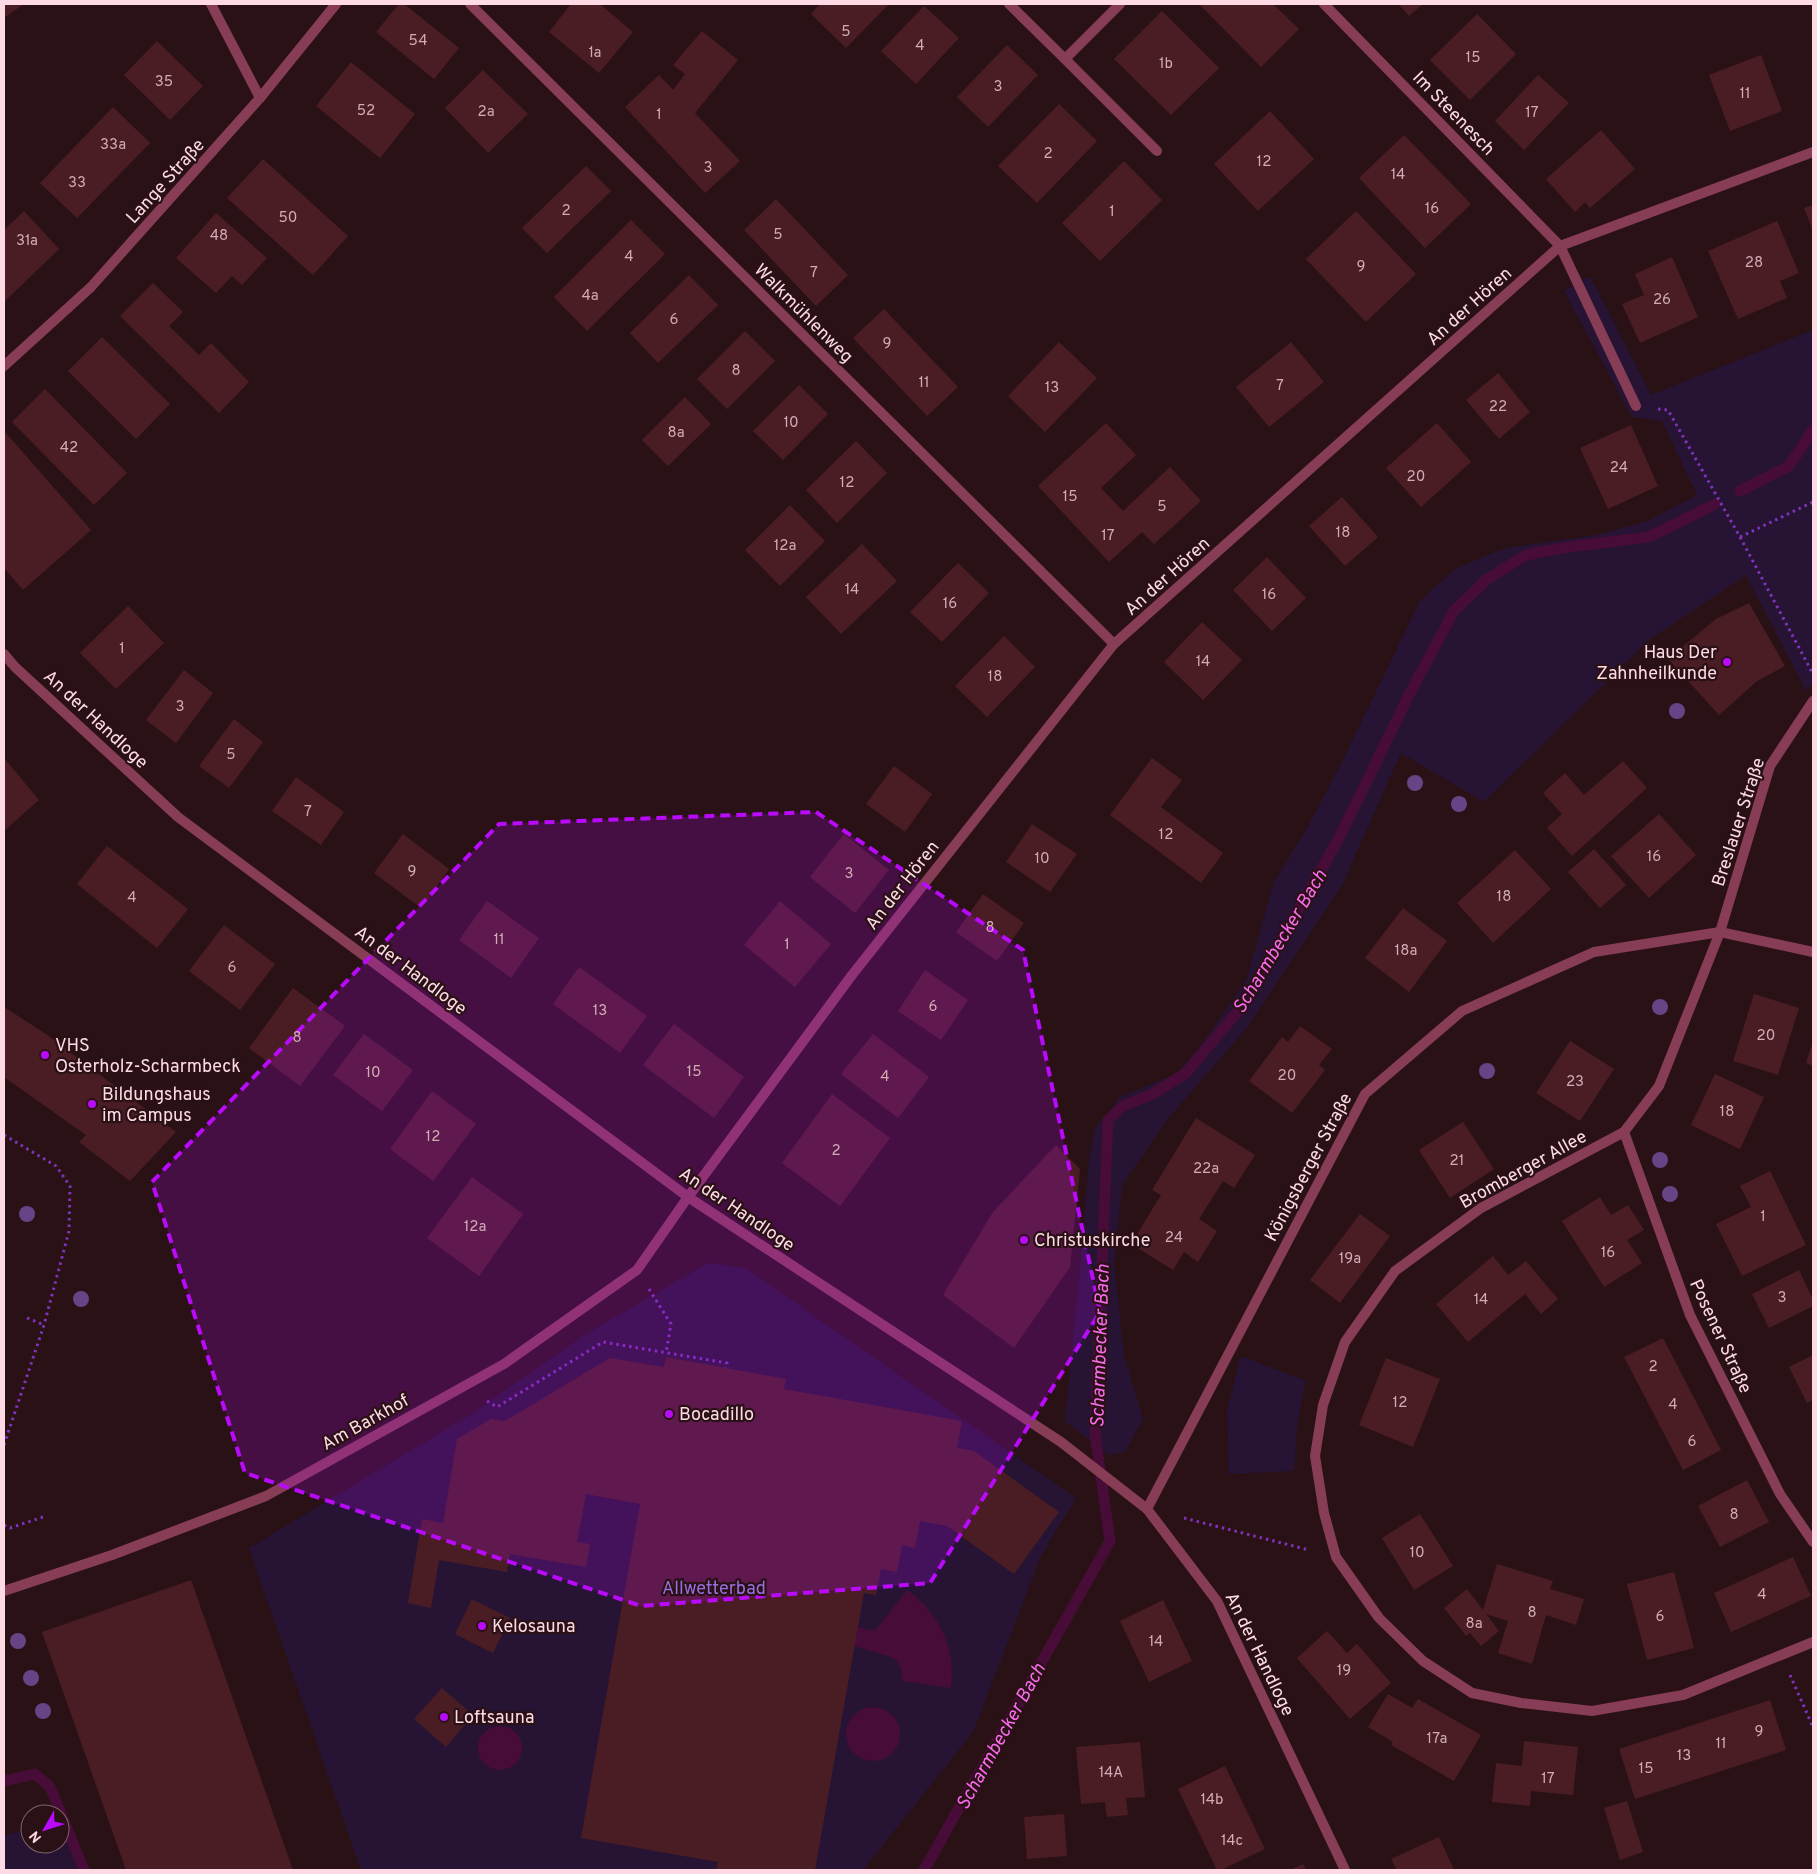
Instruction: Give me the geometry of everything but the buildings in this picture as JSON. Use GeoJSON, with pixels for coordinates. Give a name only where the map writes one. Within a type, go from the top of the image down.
{"type":"FeatureCollection","features":[{"type":"Feature","properties":{"kind":"street"},"geometry":{"type":"LineString","coordinates":[[211,4],[260,98]]}},
{"type":"Feature","properties":{"kind":"street","name":"Lange Straße"},"geometry":{"type":"LineString","coordinates":[[4,366],[91,287],[260,98],[336,4]]}},
{"type":"Feature","properties":{"kind":"street","name":"Walkmühlenweg"},"geometry":{"type":"LineString","coordinates":[[470,4],[1114,644]]}},
{"type":"Feature","properties":{"kind":"street"},"geometry":{"type":"LineString","coordinates":[[1010,4],[1157,151]]}},
{"type":"Feature","properties":{"kind":"street"},"geometry":{"type":"LineString","coordinates":[[1064,59],[1120,4]]}},
{"type":"Feature","properties":{"kind":"street","name":"Im Steenesch"},"geometry":{"type":"LineString","coordinates":[[1324,4],[1560,246],[1636,406]]}},
{"type":"Feature","properties":{"kind":"street","name":"An der Hören"},"geometry":{"type":"LineString","coordinates":[[688,1197],[852,975],[1114,644],[1560,246],[1813,152]]}},
{"type":"Feature","properties":{"kind":"street","name":"An der Handloge"},"geometry":{"type":"LineString","coordinates":[[4,654],[15,667],[178,817],[688,1197],[1061,1442],[1148,1509],[1218,1601],[1345,1870]]}},
{"type":"Feature","properties":{"kind":"street","name":"Breslauer Straße"},"geometry":{"type":"LineString","coordinates":[[1720,932],[1770,766],[1813,701]]}},
{"type":"Feature","properties":{"kind":"street","name":"Königsberger Straße"},"geometry":{"type":"LineString","coordinates":[[1148,1509],[1365,1094],[1462,1011],[1594,952],[1720,932],[1813,952]]}},
{"type":"Feature","properties":{"kind":"street","name":"Bromberger Allee"},"geometry":{"type":"LineString","coordinates":[[1720,932],[1658,1086],[1624,1132],[1481,1208],[1395,1271],[1346,1342],[1323,1405],[1315,1456],[1324,1514],[1336,1557],[1379,1618],[1422,1661],[1472,1692],[1521,1703],[1592,1711],[1683,1695],[1813,1642]]}},
{"type":"Feature","properties":{"kind":"street","name":"Posener Straße"},"geometry":{"type":"LineString","coordinates":[[1624,1132],[1690,1315],[1780,1494],[1813,1542]]}},
{"type":"Feature","properties":{"kind":"street","name":"Am Barkhof"},"geometry":{"type":"LineString","coordinates":[[4,1592],[112,1555],[266,1496],[504,1364],[637,1270],[688,1197]]}},
{"type":"Feature","properties":{"kind":"path"},"geometry":{"type":"LineString","coordinates":[[1636,406],[1668,410],[1740,537],[1813,674]]}},
{"type":"Feature","properties":{"kind":"path"},"geometry":{"type":"LineString","coordinates":[[1740,537],[1813,502]]}},
{"type":"Feature","properties":{"kind":"path"},"geometry":{"type":"LineString","coordinates":[[4,1135],[56,1166],[70,1186],[69,1230],[44,1325],[5,1437],[4,1445]]}},
{"type":"Feature","properties":{"kind":"path"},"geometry":{"type":"LineString","coordinates":[[637,1270],[671,1324],[666,1353]]}},
{"type":"Feature","properties":{"kind":"path"},"geometry":{"type":"LineString","coordinates":[[27,1318],[44,1325]]}},
{"type":"Feature","properties":{"kind":"path"},"geometry":{"type":"LineString","coordinates":[[462,1387],[497,1407],[603,1342],[727,1364],[726,1368]]}},
{"type":"Feature","properties":{"kind":"path"},"geometry":{"type":"LineString","coordinates":[[1148,1509],[1336,1557]]}},
{"type":"Feature","properties":{"kind":"path"},"geometry":{"type":"LineString","coordinates":[[4,1525],[10,1528],[46,1516]]}},
{"type":"Feature","properties":{"kind":"path"},"geometry":{"type":"LineString","coordinates":[[1781,1655],[1813,1727]]}},
{"type":"Feature","properties":{"kind":"highlighted area"},"geometry":{"type":"Polygon","coordinates":[[[816,812],[1023,950],[1100,1312],[930,1583],[641,1606],[245,1473],[152,1182],[499,824],[816,812]]]}},
{"type":"Feature","properties":{"kind":"green space"},"geometry":{"type":"Polygon","coordinates":[[[1590,276],[1651,395],[1813,330],[1813,683],[1806,691],[1746,575],[1650,639],[1484,802],[1401,753],[1341,887],[1245,1030],[1166,1121],[1122,1185],[1114,1263],[1124,1356],[1143,1418],[1126,1451],[1109,1455],[1065,1421],[1089,1161],[1095,1128],[1120,1097],[1176,1074],[1205,1040],[1247,978],[1274,882],[1306,830],[1342,762],[1420,601],[1455,569],[1505,548],[1597,535],[1648,521],[1697,495],[1662,421],[1632,417],[1564,291],[1590,276]]]}},
{"type":"Feature","properties":{"kind":"green space","name":"Allwetterbad"},"geometry":{"type":"Polygon","coordinates":[[[708,1263],[745,1268],[1076,1498],[1041,1556],[973,1732],[863,1870],[361,1870],[249,1548],[470,1415],[583,1336],[708,1263]]]}},
{"type":"Feature","properties":{"kind":"green space"},"geometry":{"type":"Polygon","coordinates":[[[1241,1356],[1306,1381],[1298,1417],[1294,1471],[1229,1474],[1227,1411],[1241,1356]]]}},
{"type":"Feature","properties":{"kind":"green space"},"geometry":{"type":"Polygon","coordinates":[[[20,1830],[20,1854],[70,1854],[70,1848],[78,1870],[4,1870],[4,1836],[20,1830]]]}},
{"type":"Feature","properties":{"kind":"shaded area"},"geometry":{"type":"Polygon","coordinates":[[[907,1590],[919,1599],[937,1621],[943,1633],[951,1659],[951,1688],[902,1681],[901,1667],[894,1658],[854,1646],[858,1627],[875,1631],[907,1590]]]}},
{"type":"Feature","properties":{"kind":"shaded area"},"geometry":{"type":"Polygon","coordinates":[[[873,1707],[883,1709],[892,1715],[898,1724],[900,1734],[898,1744],[892,1753],[883,1759],[873,1761],[863,1759],[854,1753],[848,1744],[846,1734],[848,1724],[854,1715],[863,1709],[873,1707]]]}},
{"type":"Feature","properties":{"kind":"shaded area"},"geometry":{"type":"Polygon","coordinates":[[[500,1726],[512,1730],[518,1736],[522,1748],[518,1760],[512,1766],[500,1770],[488,1766],[482,1760],[478,1748],[482,1736],[488,1730],[500,1726]]]}},
{"type":"Feature","properties":{"kind":"waterway","name":"Scharmbecker Bach"},"geometry":{"type":"LineString","coordinates":[[1740,491],[1789,466],[1813,430]]}},
{"type":"Feature","properties":{"kind":"waterway","name":"Scharmbecker Bach"},"geometry":{"type":"LineString","coordinates":[[924,1870],[1110,1541],[1095,1434],[1108,1120],[1123,1106],[1151,1095],[1186,1073],[1245,1003],[1338,840],[1411,691],[1454,611],[1486,580],[1526,555],[1569,547],[1649,537],[1715,504]]}},
{"type":"Feature","properties":{"kind":"waterway","name":"Scharmbecker Bach"},"geometry":{"type":"LineString","coordinates":[[4,1781],[35,1774],[50,1787],[84,1870]]}},
{"type":"Feature","properties":{"kind":"place","name":"Haus Der Zahnheilkunde"},"geometry":{"type":"Point","coordinates":[1727,662]}},
{"type":"Feature","properties":{"kind":"place","name":"VHS Osterholz-Scharmbeck"},"geometry":{"type":"Point","coordinates":[45,1055]}},
{"type":"Feature","properties":{"kind":"place","name":"Bildungshaus im Campus"},"geometry":{"type":"Point","coordinates":[92,1104]}},
{"type":"Feature","properties":{"kind":"place","name":"Christuskirche"},"geometry":{"type":"Point","coordinates":[1024,1240]}},
{"type":"Feature","properties":{"kind":"place","name":"Bocadillo"},"geometry":{"type":"Point","coordinates":[669,1414]}},
{"type":"Feature","properties":{"kind":"place","name":"Kelosauna"},"geometry":{"type":"Point","coordinates":[482,1626]}},
{"type":"Feature","properties":{"kind":"place","name":"Loftsauna"},"geometry":{"type":"Point","coordinates":[444,1717]}}]}
